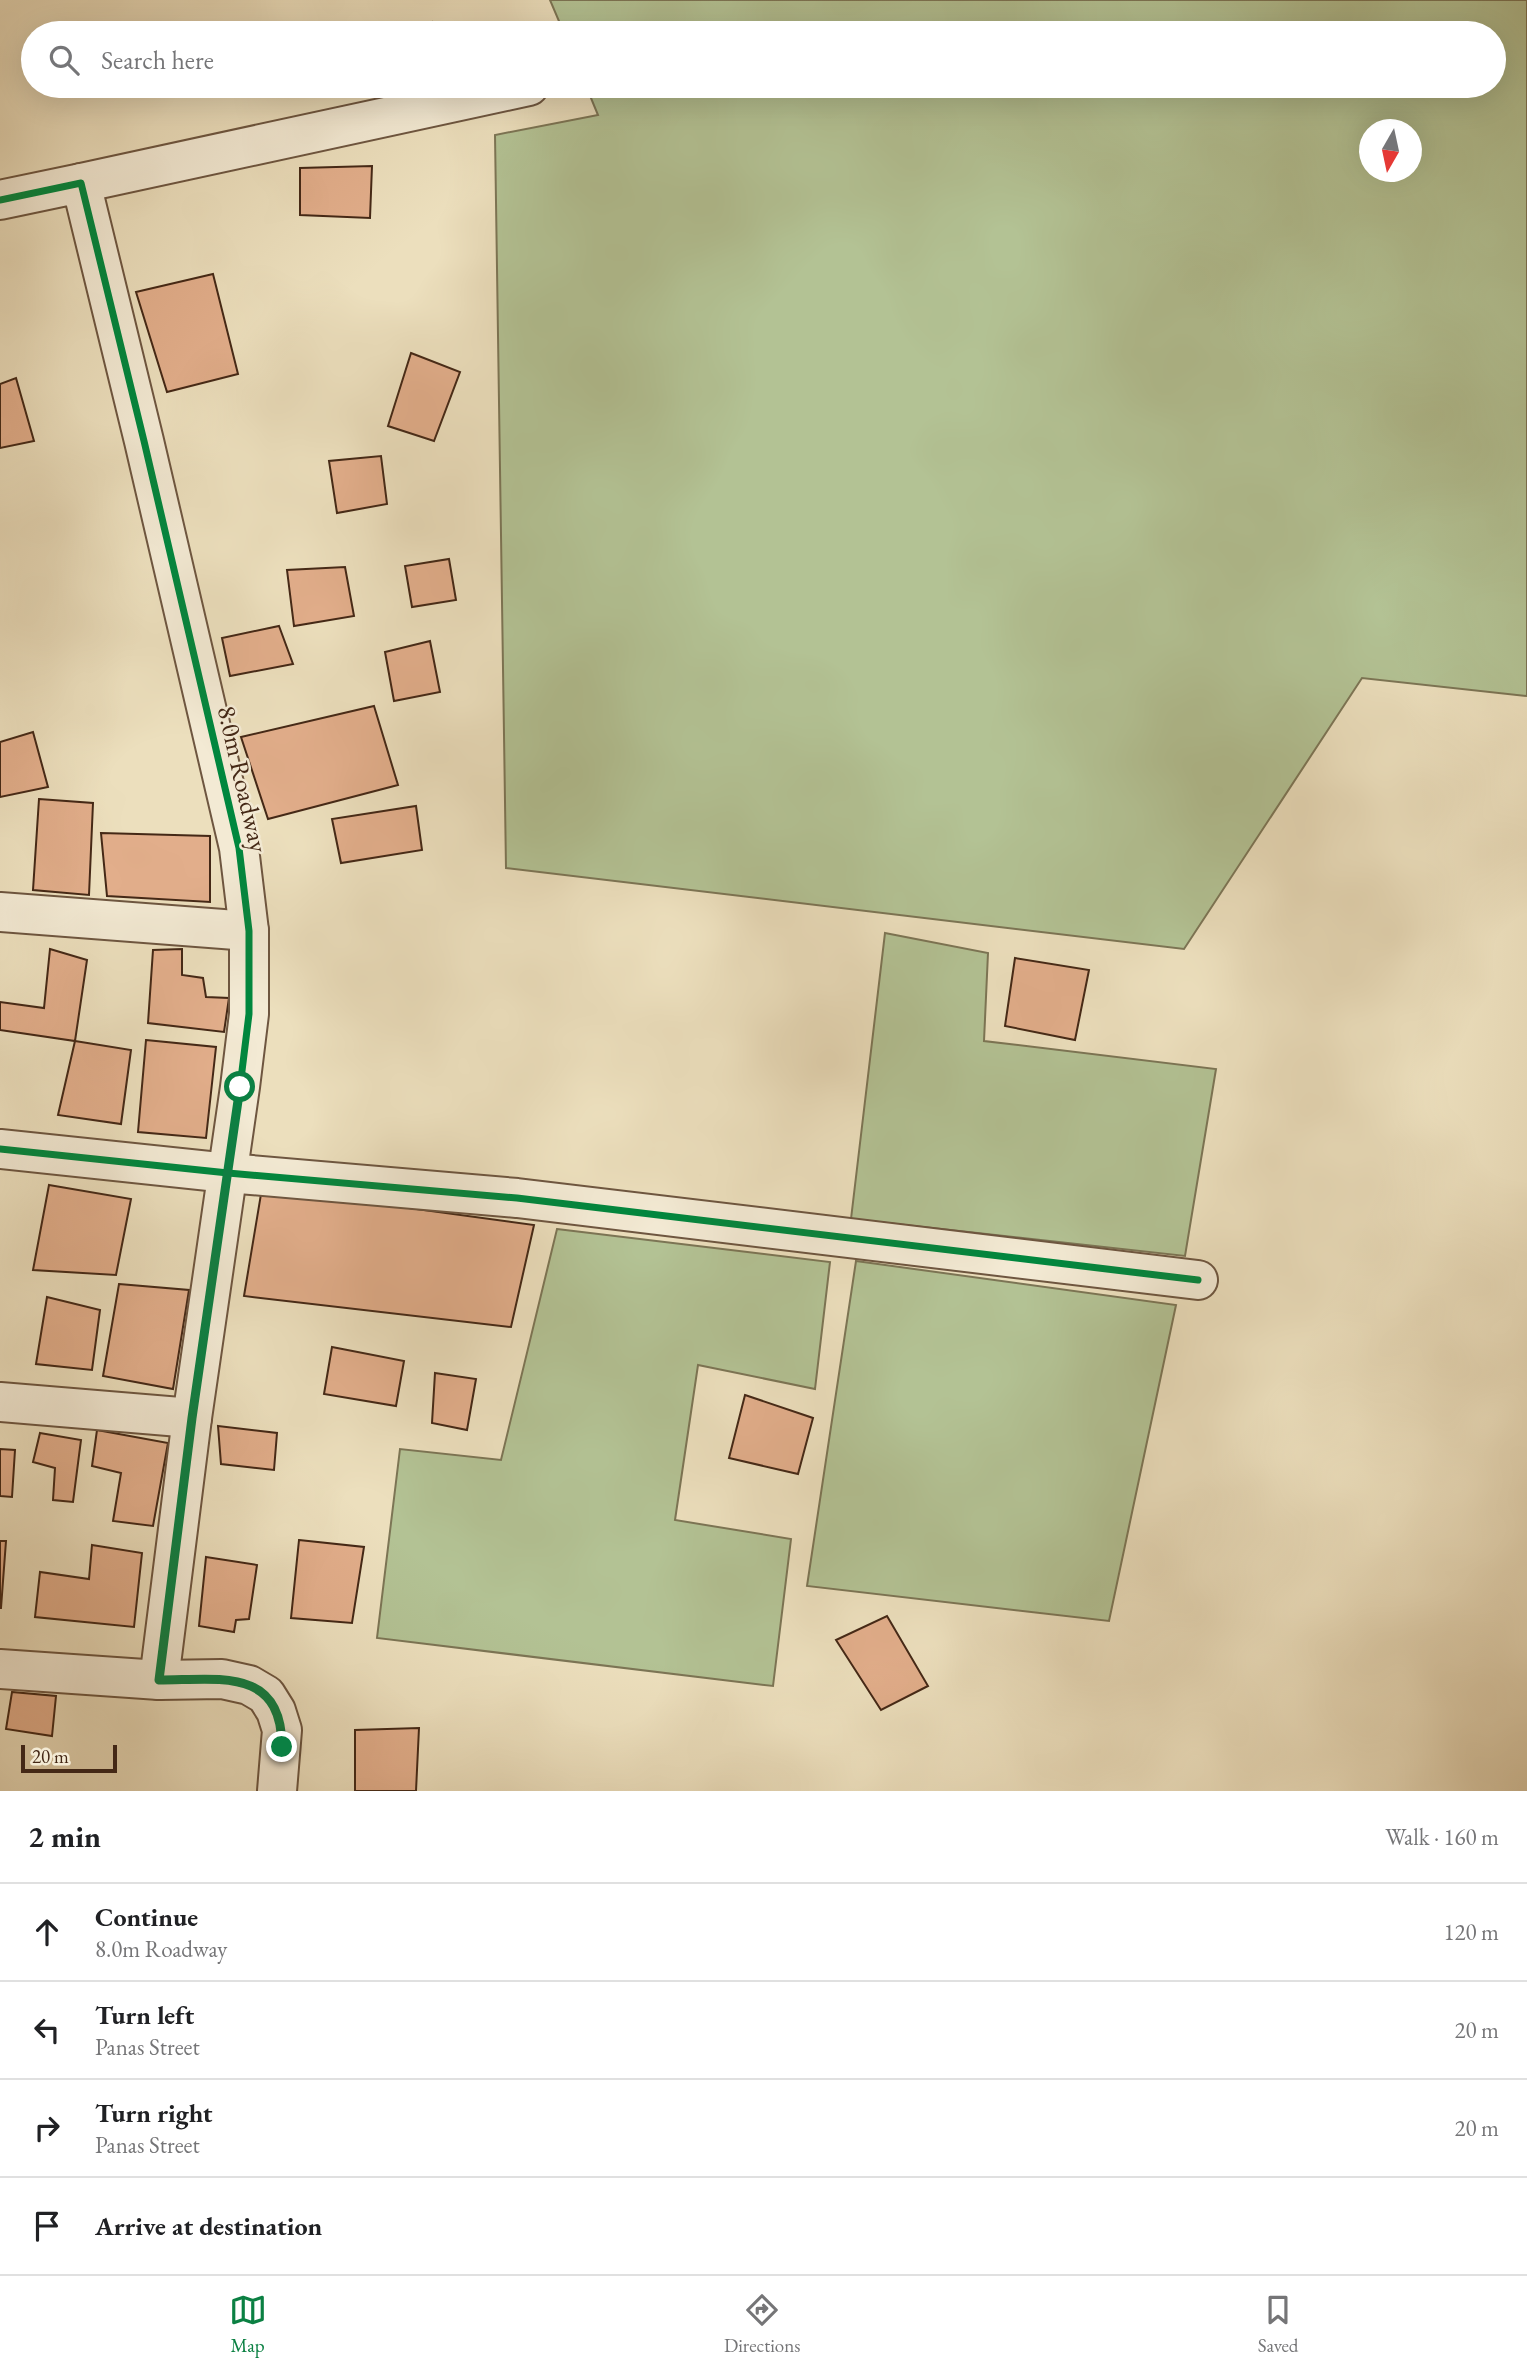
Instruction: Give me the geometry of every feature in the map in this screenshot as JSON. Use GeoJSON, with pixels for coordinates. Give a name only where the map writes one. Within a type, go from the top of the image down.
{"type":"FeatureCollection","features":[{"type":"Feature","properties":{"kind":"street"},"geometry":{"type":"LineString","coordinates":[[0,200],[474,98]]}},
{"type":"Feature","properties":{"kind":"street","name":"8.0m Roadway"},"geometry":{"type":"LineString","coordinates":[[81,183],[239,848],[249,931],[249,1014],[192,1418],[159,1680]]}},
{"type":"Feature","properties":{"kind":"street"},"geometry":{"type":"LineString","coordinates":[[0,912],[249,931]]}},
{"type":"Feature","properties":{"kind":"street"},"geometry":{"type":"LineString","coordinates":[[0,1149],[517,1198],[1198,1280]]}},
{"type":"Feature","properties":{"kind":"street"},"geometry":{"type":"LineString","coordinates":[[0,1402],[192,1418]]}},
{"type":"Feature","properties":{"kind":"street"},"geometry":{"type":"LineString","coordinates":[[0,1669],[159,1680],[222,1679],[249,1685],[266,1695],[276,1711],[282,1730],[276,1791]]}},
{"type":"Feature","properties":{"kind":"green space"},"geometry":{"type":"Polygon","coordinates":[[[550,0],[1527,0],[1527,696],[1362,678],[1184,949],[506,868],[495,135],[598,115],[591,98],[1506,98],[1506,21],[559,21],[550,0]]]}},
{"type":"Feature","properties":{"kind":"green space"},"geometry":{"type":"Polygon","coordinates":[[[885,933],[988,953],[984,1041],[1216,1069],[1185,1256],[851,1219],[885,933]]]}},
{"type":"Feature","properties":{"kind":"green space"},"geometry":{"type":"Polygon","coordinates":[[[557,1229],[830,1262],[815,1389],[698,1365],[675,1520],[791,1539],[773,1686],[377,1638],[400,1449],[501,1460],[557,1229]]]}},
{"type":"Feature","properties":{"kind":"green space"},"geometry":{"type":"Polygon","coordinates":[[[856,1261],[1176,1305],[1109,1621],[807,1586],[856,1261]]]}},
{"type":"Feature","properties":{"kind":"building"},"geometry":{"type":"Polygon","coordinates":[[[372,166],[370,218],[300,215],[300,168],[372,166]]]}},
{"type":"Feature","properties":{"kind":"building"},"geometry":{"type":"Polygon","coordinates":[[[213,274],[238,374],[167,392],[136,292],[213,274]]]}},
{"type":"Feature","properties":{"kind":"building"},"geometry":{"type":"Polygon","coordinates":[[[411,353],[460,372],[434,441],[388,426],[411,353]]]}},
{"type":"Feature","properties":{"kind":"building"},"geometry":{"type":"Polygon","coordinates":[[[16,378],[34,441],[0,448],[0,384],[16,378]]]}},
{"type":"Feature","properties":{"kind":"building"},"geometry":{"type":"Polygon","coordinates":[[[381,456],[387,504],[337,513],[329,461],[381,456]]]}},
{"type":"Feature","properties":{"kind":"building"},"geometry":{"type":"Polygon","coordinates":[[[449,559],[456,600],[412,607],[405,566],[449,559]]]}},
{"type":"Feature","properties":{"kind":"building"},"geometry":{"type":"Polygon","coordinates":[[[345,567],[354,616],[294,626],[287,570],[345,567]]]}},
{"type":"Feature","properties":{"kind":"building"},"geometry":{"type":"Polygon","coordinates":[[[279,626],[293,664],[230,676],[222,638],[279,626]]]}},
{"type":"Feature","properties":{"kind":"building"},"geometry":{"type":"Polygon","coordinates":[[[430,641],[440,692],[394,701],[385,652],[430,641]]]}},
{"type":"Feature","properties":{"kind":"building"},"geometry":{"type":"Polygon","coordinates":[[[374,706],[398,785],[268,819],[241,737],[374,706]]]}},
{"type":"Feature","properties":{"kind":"building"},"geometry":{"type":"Polygon","coordinates":[[[33,732],[48,787],[0,797],[0,742],[33,732]]]}},
{"type":"Feature","properties":{"kind":"building"},"geometry":{"type":"Polygon","coordinates":[[[39,799],[93,803],[89,895],[33,890],[39,799]]]}},
{"type":"Feature","properties":{"kind":"building"},"geometry":{"type":"Polygon","coordinates":[[[416,806],[422,850],[341,863],[332,819],[416,806]]]}},
{"type":"Feature","properties":{"kind":"building"},"geometry":{"type":"Polygon","coordinates":[[[101,833],[210,836],[210,902],[107,896],[101,833]]]}},
{"type":"Feature","properties":{"kind":"building"},"geometry":{"type":"Polygon","coordinates":[[[50,949],[87,960],[75,1041],[0,1030],[0,1002],[44,1008],[50,949]]]}},
{"type":"Feature","properties":{"kind":"building"},"geometry":{"type":"Polygon","coordinates":[[[182,949],[182,975],[203,978],[206,997],[229,998],[224,1032],[148,1023],[153,950],[182,949]]]}},
{"type":"Feature","properties":{"kind":"building"},"geometry":{"type":"Polygon","coordinates":[[[1015,958],[1089,970],[1075,1040],[1005,1026],[1015,958]]]}},
{"type":"Feature","properties":{"kind":"building"},"geometry":{"type":"Polygon","coordinates":[[[146,1040],[216,1047],[206,1138],[138,1132],[146,1040]]]}},
{"type":"Feature","properties":{"kind":"building"},"geometry":{"type":"Polygon","coordinates":[[[75,1041],[131,1050],[121,1124],[58,1115],[75,1041]]]}},
{"type":"Feature","properties":{"kind":"building"},"geometry":{"type":"Polygon","coordinates":[[[49,1185],[131,1199],[116,1275],[33,1270],[49,1185]]]}},
{"type":"Feature","properties":{"kind":"building"},"geometry":{"type":"Polygon","coordinates":[[[262,1188],[534,1225],[511,1327],[244,1296],[262,1188]]]}},
{"type":"Feature","properties":{"kind":"building"},"geometry":{"type":"Polygon","coordinates":[[[119,1284],[189,1290],[173,1389],[103,1376],[119,1284]]]}},
{"type":"Feature","properties":{"kind":"building"},"geometry":{"type":"Polygon","coordinates":[[[47,1297],[100,1310],[92,1370],[36,1364],[47,1297]]]}},
{"type":"Feature","properties":{"kind":"building"},"geometry":{"type":"Polygon","coordinates":[[[332,1347],[404,1361],[396,1406],[324,1394],[332,1347]]]}},
{"type":"Feature","properties":{"kind":"building"},"geometry":{"type":"Polygon","coordinates":[[[435,1373],[476,1379],[467,1430],[432,1423],[435,1373]]]}},
{"type":"Feature","properties":{"kind":"building"},"geometry":{"type":"Polygon","coordinates":[[[745,1395],[813,1418],[798,1474],[729,1458],[745,1395]]]}},
{"type":"Feature","properties":{"kind":"building"},"geometry":{"type":"Polygon","coordinates":[[[218,1426],[277,1433],[274,1470],[221,1464],[218,1426]]]}},
{"type":"Feature","properties":{"kind":"building"},"geometry":{"type":"Polygon","coordinates":[[[97,1430],[168,1443],[153,1526],[113,1521],[121,1473],[92,1466],[97,1430]]]}},
{"type":"Feature","properties":{"kind":"building"},"geometry":{"type":"Polygon","coordinates":[[[40,1433],[81,1440],[73,1502],[53,1500],[55,1468],[33,1462],[40,1433]]]}},
{"type":"Feature","properties":{"kind":"building"},"geometry":{"type":"Polygon","coordinates":[[[0,1449],[15,1450],[12,1497],[0,1496],[0,1449]]]}},
{"type":"Feature","properties":{"kind":"building"},"geometry":{"type":"Polygon","coordinates":[[[299,1540],[364,1547],[352,1623],[291,1618],[299,1540]]]}},
{"type":"Feature","properties":{"kind":"building"},"geometry":{"type":"Polygon","coordinates":[[[0,1541],[6,1541],[1,1608],[0,1608],[0,1541]]]}},
{"type":"Feature","properties":{"kind":"building"},"geometry":{"type":"Polygon","coordinates":[[[92,1545],[142,1553],[134,1627],[35,1617],[40,1572],[89,1579],[92,1545]]]}},
{"type":"Feature","properties":{"kind":"building"},"geometry":{"type":"Polygon","coordinates":[[[206,1557],[257,1565],[249,1619],[236,1620],[234,1632],[199,1626],[206,1557]]]}},
{"type":"Feature","properties":{"kind":"building"},"geometry":{"type":"Polygon","coordinates":[[[887,1616],[928,1686],[881,1710],[836,1640],[887,1616]]]}},
{"type":"Feature","properties":{"kind":"building"},"geometry":{"type":"Polygon","coordinates":[[[12,1692],[56,1696],[52,1736],[6,1729],[12,1692]]]}},
{"type":"Feature","properties":{"kind":"building"},"geometry":{"type":"Polygon","coordinates":[[[419,1728],[416,1791],[355,1791],[355,1730],[419,1728]]]}},
{"type":"Feature","properties":{"kind":"cycle path"},"geometry":{"type":"LineString","coordinates":[[0,200],[81,183],[239,848],[249,931],[249,1014],[192,1418],[159,1680]]}},
{"type":"Feature","properties":{"kind":"cycle path"},"geometry":{"type":"LineString","coordinates":[[0,1149],[228,1173],[517,1198],[1198,1280]]}},
{"type":"Feature","properties":{"kind":"route"},"geometry":{"type":"LineString","coordinates":[[240,1087],[192,1418],[159,1680],[222,1679],[249,1685],[266,1695],[276,1711],[282,1730],[282,1747]]}}]}
